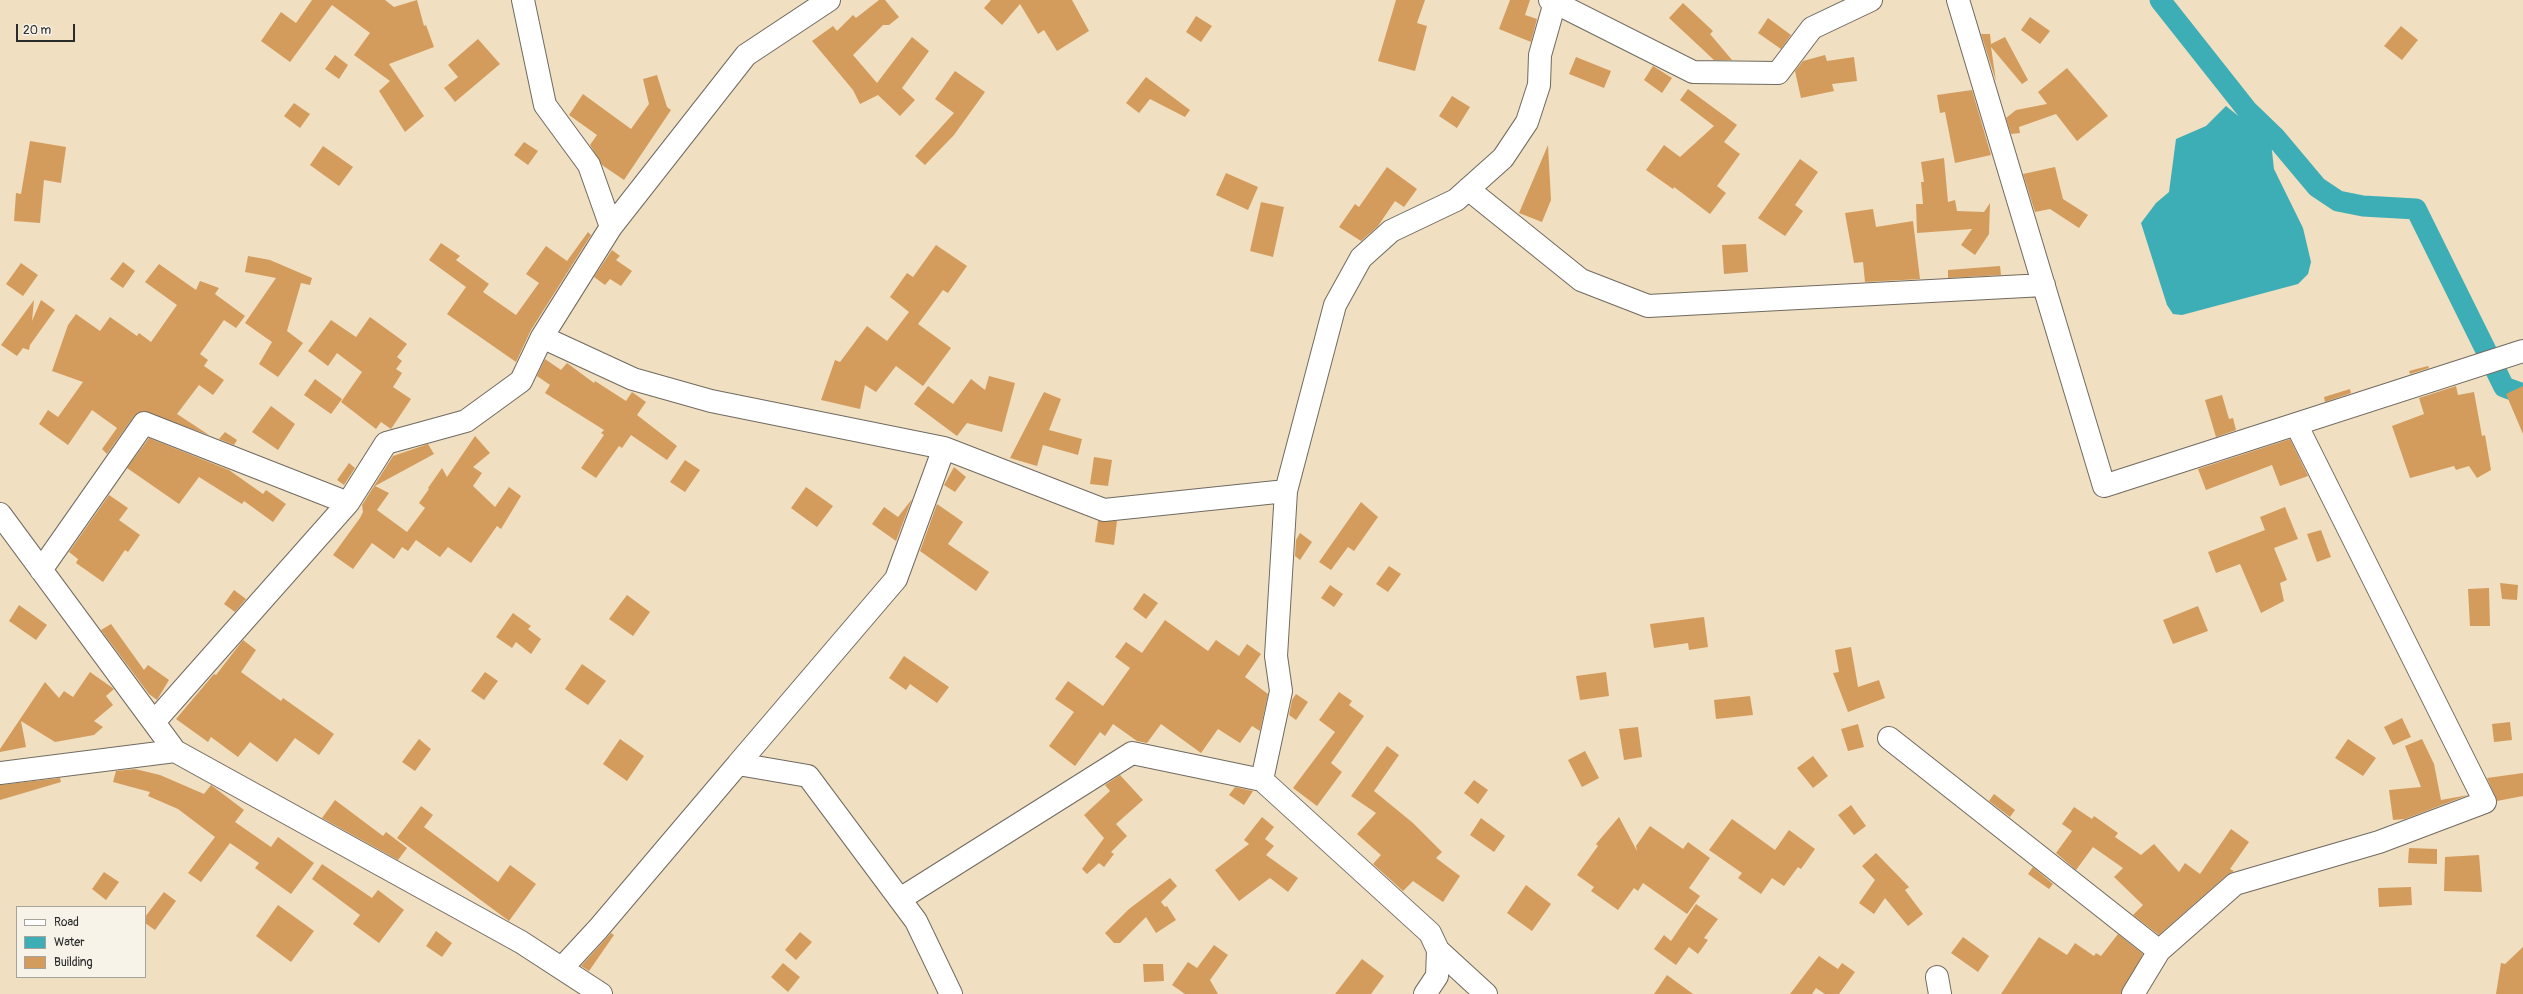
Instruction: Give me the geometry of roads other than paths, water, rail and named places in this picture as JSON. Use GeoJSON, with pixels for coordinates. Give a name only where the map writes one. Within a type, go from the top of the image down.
{"type":"FeatureCollection","features":[{"type":"Feature","properties":{"kind":"street"},"geometry":{"type":"LineString","coordinates":[[523,0],[545,105],[589,165],[611,227]]}},
{"type":"Feature","properties":{"kind":"street"},"geometry":{"type":"LineString","coordinates":[[154,722],[348,503],[386,443],[466,422],[521,380],[542,337],[611,227],[746,55],[829,0]]}},
{"type":"Feature","properties":{"kind":"street"},"geometry":{"type":"LineString","coordinates":[[1262,780],[1281,691],[1276,656],[1286,491],[1335,305],[1361,258],[1391,231],[1456,200],[1503,158],[1527,122],[1540,85],[1540,55],[1554,1],[1693,72],[1778,73],[1812,28],[1871,0]]}},
{"type":"Feature","properties":{"kind":"street"},"geometry":{"type":"LineString","coordinates":[[1958,0],[2104,486],[2523,351]]}},
{"type":"Feature","properties":{"kind":"street"},"geometry":{"type":"LineString","coordinates":[[1468,189],[1581,280],[1648,306],[2044,285]]}},
{"type":"Feature","properties":{"kind":"street"},"geometry":{"type":"LineString","coordinates":[[542,337],[633,379],[711,401],[944,448],[1104,510],[1286,491]]}},
{"type":"Feature","properties":{"kind":"street"},"geometry":{"type":"LineString","coordinates":[[41,570],[144,423],[348,503]]}},
{"type":"Feature","properties":{"kind":"street"},"geometry":{"type":"LineString","coordinates":[[2134,994],[2159,951],[2235,884],[2379,842],[2485,802],[2296,424]]}},
{"type":"Feature","properties":{"kind":"street"},"geometry":{"type":"LineString","coordinates":[[562,968],[598,929],[896,579],[944,448]]}},
{"type":"Feature","properties":{"kind":"street"},"geometry":{"type":"LineString","coordinates":[[0,514],[175,751],[521,942],[601,994]]}},
{"type":"Feature","properties":{"kind":"street"},"geometry":{"type":"LineString","coordinates":[[1889,738],[2159,951]]}},
{"type":"Feature","properties":{"kind":"street"},"geometry":{"type":"LineString","coordinates":[[0,773],[175,751]]}},
{"type":"Feature","properties":{"kind":"street"},"geometry":{"type":"LineString","coordinates":[[900,900],[1132,753],[1262,780],[1430,933],[1438,950],[1486,994]]}},
{"type":"Feature","properties":{"kind":"street"},"geometry":{"type":"LineString","coordinates":[[738,764],[808,776],[916,921],[951,994]]}},
{"type":"Feature","properties":{"kind":"street"},"geometry":{"type":"LineString","coordinates":[[1425,994],[1437,976],[1438,950]]}},
{"type":"Feature","properties":{"kind":"water"},"geometry":{"type":"Polygon","coordinates":[[[2226,106],[2271,142],[2274,169],[2303,228],[2311,262],[2308,274],[2298,284],[2182,315],[2173,314],[2167,305],[2141,223],[2156,203],[2169,192],[2176,139],[2206,126],[2226,106]]]}},
{"type":"Feature","properties":{"kind":"waterway"},"geometry":{"type":"LineString","coordinates":[[2160,0],[2247,110],[2275,137],[2317,187],[2338,201],[2363,206],[2416,209],[2504,387],[2523,394]]}}]}
